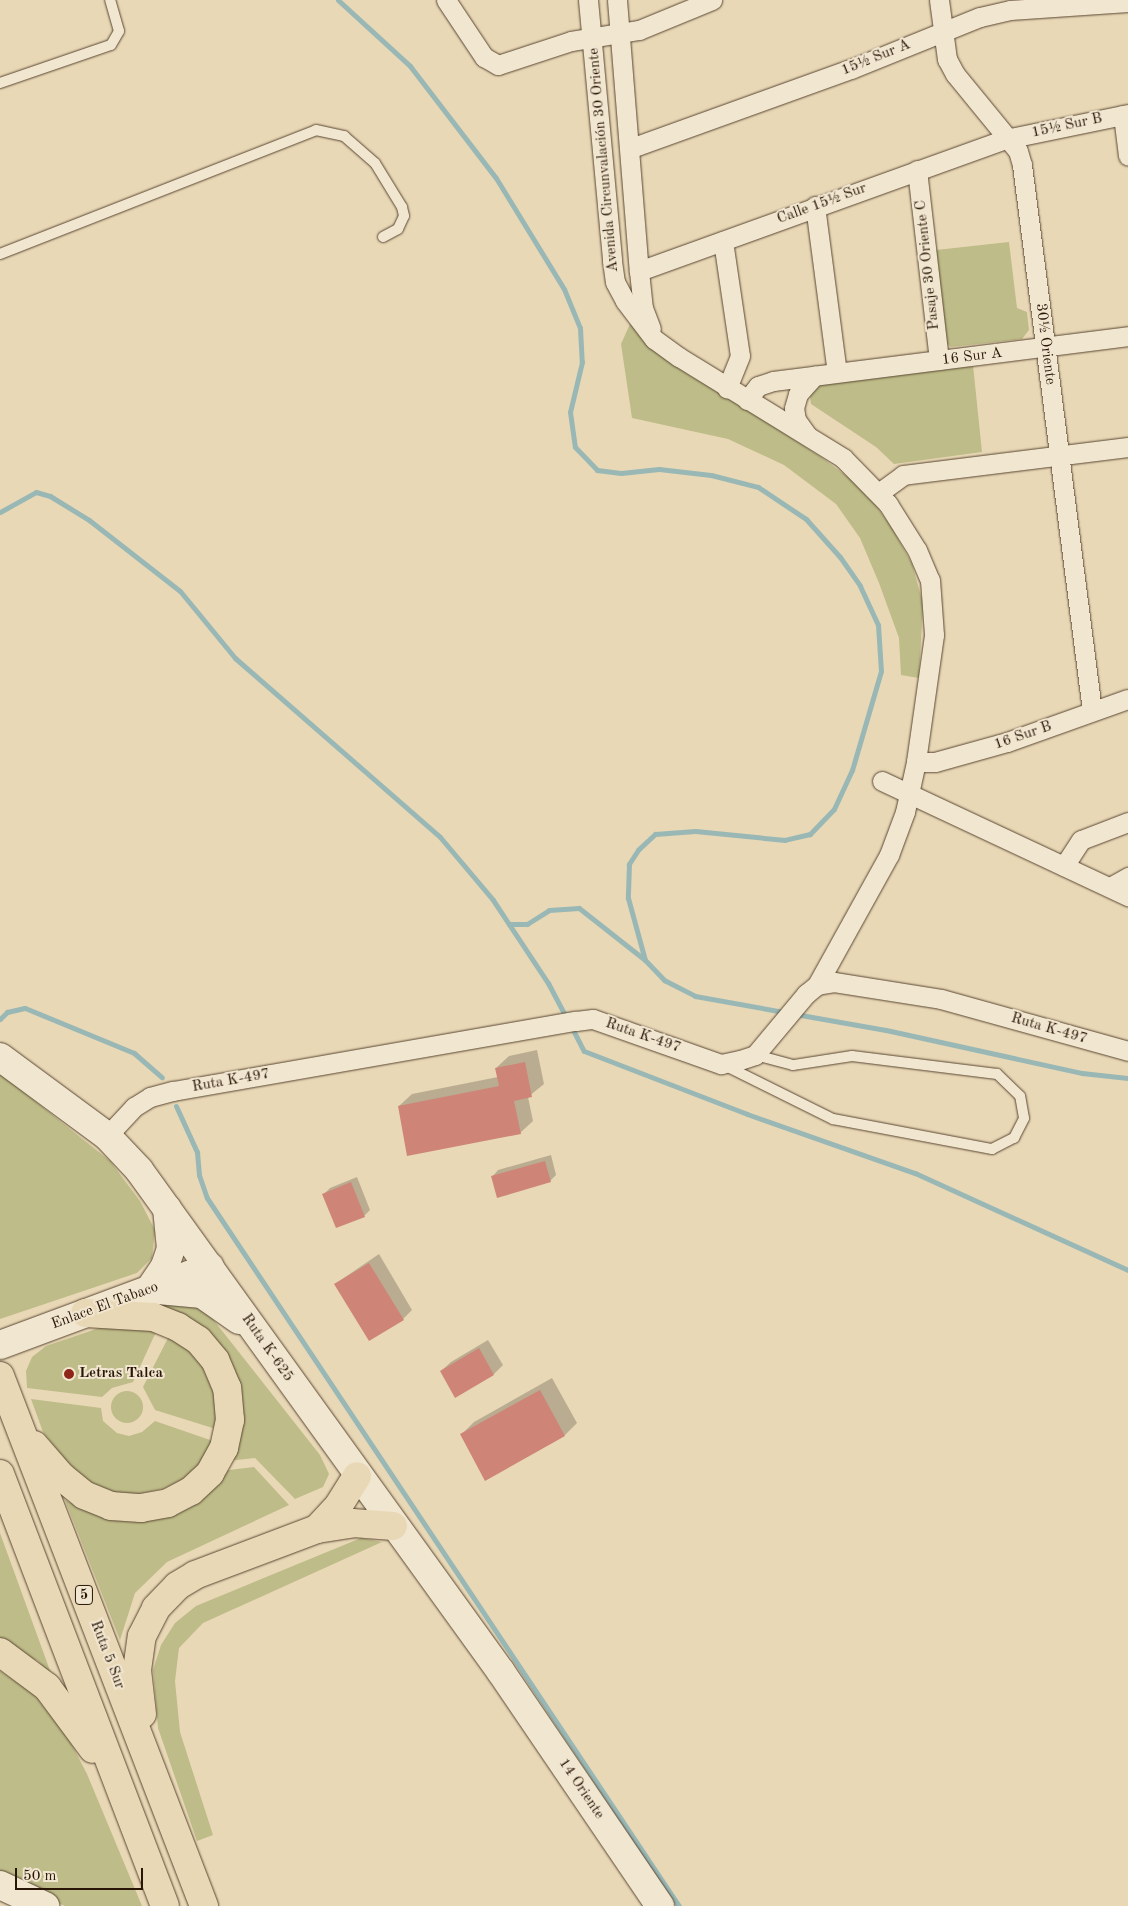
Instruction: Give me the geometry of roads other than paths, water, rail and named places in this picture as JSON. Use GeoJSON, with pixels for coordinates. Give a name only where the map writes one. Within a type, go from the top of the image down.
{"type":"FeatureCollection","features":[{"type":"Feature","properties":{"kind":"highway"},"geometry":{"type":"LineString","coordinates":[[18,1422],[46,1460],[73,1487],[111,1506],[141,1508],[168,1503],[191,1491],[218,1461],[228,1434],[230,1404],[222,1372],[207,1349],[178,1327],[152,1317],[85,1313]]}},
{"type":"Feature","properties":{"kind":"highway","name":"Ruta 5 Sur"},"geometry":{"type":"LineString","coordinates":[[0,1376],[204,1906]]}},
{"type":"Feature","properties":{"kind":"highway","name":"5"},"geometry":{"type":"LineString","coordinates":[[0,1474],[165,1906]]}},
{"type":"Feature","properties":{"kind":"highway"},"geometry":{"type":"LineString","coordinates":[[317,1529],[339,1505],[357,1476]]}},
{"type":"Feature","properties":{"kind":"highway"},"geometry":{"type":"LineString","coordinates":[[151,1768],[137,1670],[142,1636],[156,1608],[171,1591],[195,1575],[317,1529],[353,1523],[393,1526]]}},
{"type":"Feature","properties":{"kind":"highway"},"geometry":{"type":"LineString","coordinates":[[0,1652],[33,1674],[59,1700],[82,1731],[128,1807]]}},
{"type":"Feature","properties":{"kind":"main road","name":"Ruta K-625"},"geometry":{"type":"LineString","coordinates":[[0,1057],[107,1136],[139,1170],[393,1526],[501,1672]]}},
{"type":"Feature","properties":{"kind":"main road"},"geometry":{"type":"LineString","coordinates":[[149,1290],[165,1266],[171,1249],[166,1207]]}},
{"type":"Feature","properties":{"kind":"main road","name":"Enlace El Tabaco"},"geometry":{"type":"LineString","coordinates":[[0,1345],[210,1267]]}},
{"type":"Feature","properties":{"kind":"main road"},"geometry":{"type":"LineString","coordinates":[[149,1290],[180,1290],[202,1294],[256,1332]]}},
{"type":"Feature","properties":{"kind":"main road","name":"14 Oriente"},"geometry":{"type":"LineString","coordinates":[[501,1672],[660,1906]]}},
{"type":"Feature","properties":{"kind":"main road"},"geometry":{"type":"LineString","coordinates":[[0,1885],[45,1906]]}},
{"type":"Feature","properties":{"kind":"street"},"geometry":{"type":"LineString","coordinates":[[446,0],[484,57],[493,64],[503,65],[571,41],[620,35],[712,0]]}},
{"type":"Feature","properties":{"kind":"street","name":"Avenida Circunvalación 30 Oriente"},"geometry":{"type":"LineString","coordinates":[[588,0],[615,282],[625,301],[654,339],[727,388],[843,458],[880,492],[917,550],[930,580],[934,609],[934,634],[916,762],[909,793],[889,855],[811,989]]}},
{"type":"Feature","properties":{"kind":"street","name":"Avenida Circunvalación 30 Oriente"},"geometry":{"type":"LineString","coordinates":[[617,0],[631,148],[643,308],[654,339]]}},
{"type":"Feature","properties":{"kind":"street","name":"30½ Oriente"},"geometry":{"type":"LineString","coordinates":[[939,0],[947,59],[955,74],[1006,139],[1018,151],[1022,165],[1092,712]]}},
{"type":"Feature","properties":{"kind":"street","name":"15½ Sur A"},"geometry":{"type":"LineString","coordinates":[[631,148],[851,69],[992,13],[1028,4],[1118,2]]}},
{"type":"Feature","properties":{"kind":"street"},"geometry":{"type":"LineString","coordinates":[[1125,114],[1128,156]]}},
{"type":"Feature","properties":{"kind":"street","name":"15½ Sur B"},"geometry":{"type":"LineString","coordinates":[[1006,139],[1125,114]]}},
{"type":"Feature","properties":{"kind":"street","name":"Calle 15½ Sur"},"geometry":{"type":"LineString","coordinates":[[639,271],[814,206],[1006,139]]}},
{"type":"Feature","properties":{"kind":"street","name":"Pasaje 30 Oriente C"},"geometry":{"type":"LineString","coordinates":[[917,170],[939,360]]}},
{"type":"Feature","properties":{"kind":"street"},"geometry":{"type":"LineString","coordinates":[[814,206],[837,372]]}},
{"type":"Feature","properties":{"kind":"street"},"geometry":{"type":"LineString","coordinates":[[723,241],[740,356],[727,388]]}},
{"type":"Feature","properties":{"kind":"street","name":"16 Sur A"},"geometry":{"type":"LineString","coordinates":[[747,400],[762,383],[815,374],[1046,348],[1128,336]]}},
{"type":"Feature","properties":{"kind":"street"},"geometry":{"type":"LineString","coordinates":[[808,436],[796,420],[794,408],[798,394],[815,374]]}},
{"type":"Feature","properties":{"kind":"street"},"geometry":{"type":"LineString","coordinates":[[880,492],[903,475],[1128,448]]}},
{"type":"Feature","properties":{"kind":"street","name":"16 Sur B"},"geometry":{"type":"LineString","coordinates":[[916,762],[935,762],[1008,742],[1128,699]]}},
{"type":"Feature","properties":{"kind":"street"},"geometry":{"type":"LineString","coordinates":[[882,781],[1128,896]]}},
{"type":"Feature","properties":{"kind":"street"},"geometry":{"type":"LineString","coordinates":[[1064,866],[1081,840],[1128,822]]}},
{"type":"Feature","properties":{"kind":"street"},"geometry":{"type":"LineString","coordinates":[[1110,887],[1128,877]]}},
{"type":"Feature","properties":{"kind":"street","name":"Ruta K-497"},"geometry":{"type":"LineString","coordinates":[[811,989],[834,982],[941,999],[1128,1051]]}},
{"type":"Feature","properties":{"kind":"street"},"geometry":{"type":"LineString","coordinates":[[721,1064],[759,1050],[811,989]]}},
{"type":"Feature","properties":{"kind":"street","name":"Ruta K-497"},"geometry":{"type":"LineString","coordinates":[[107,1136],[134,1107],[150,1097],[173,1091],[549,1024],[593,1019],[721,1064]]}},
{"type":"Feature","properties":{"kind":"lane"},"geometry":{"type":"LineString","coordinates":[[0,83],[111,45],[119,31],[110,0]]}},
{"type":"Feature","properties":{"kind":"lane"},"geometry":{"type":"LineString","coordinates":[[0,254],[316,130],[344,136],[375,163],[402,207],[404,216],[398,229],[383,237]]}},
{"type":"Feature","properties":{"kind":"lane"},"geometry":{"type":"LineString","coordinates":[[721,1064],[833,1119],[992,1149],[1014,1138],[1024,1118],[1020,1096],[997,1074],[852,1056],[793,1065],[759,1050]]}},
{"type":"Feature","properties":{"kind":"waterway"},"geometry":{"type":"LineString","coordinates":[[338,0],[410,66],[496,178],[564,289],[580,328],[582,362],[570,412],[575,447],[597,470],[621,473],[659,469],[711,475],[758,487],[806,519],[840,557],[860,586],[878,625],[881,671],[852,770],[834,809],[810,834],[785,840],[695,831],[655,834],[638,850],[629,864],[628,898],[645,960],[664,980],[695,996],[784,1012]]}},
{"type":"Feature","properties":{"kind":"waterway"},"geometry":{"type":"LineString","coordinates":[[0,512],[36,492],[50,496],[89,520],[180,591],[235,658],[440,837],[493,900],[548,983],[567,1019]]}},
{"type":"Feature","properties":{"kind":"waterway"},"geometry":{"type":"LineString","coordinates":[[509,924],[527,924],[549,910],[579,908],[645,960]]}},
{"type":"Feature","properties":{"kind":"waterway"},"geometry":{"type":"LineString","coordinates":[[0,1019],[7,1012],[25,1008],[134,1053],[162,1077]]}},
{"type":"Feature","properties":{"kind":"waterway"},"geometry":{"type":"LineString","coordinates":[[795,1014],[886,1030],[1082,1073],[1128,1078]]}},
{"type":"Feature","properties":{"kind":"waterway"},"geometry":{"type":"LineString","coordinates":[[571,1026],[584,1051],[747,1114],[915,1173],[1128,1270]]}},
{"type":"Feature","properties":{"kind":"waterway"},"geometry":{"type":"LineString","coordinates":[[176,1106],[197,1152],[199,1175],[207,1198],[679,1906]]}},
{"type":"Feature","properties":{"kind":"place","name":"Letras Talca"},"geometry":{"type":"Point","coordinates":[69,1374]}}]}
